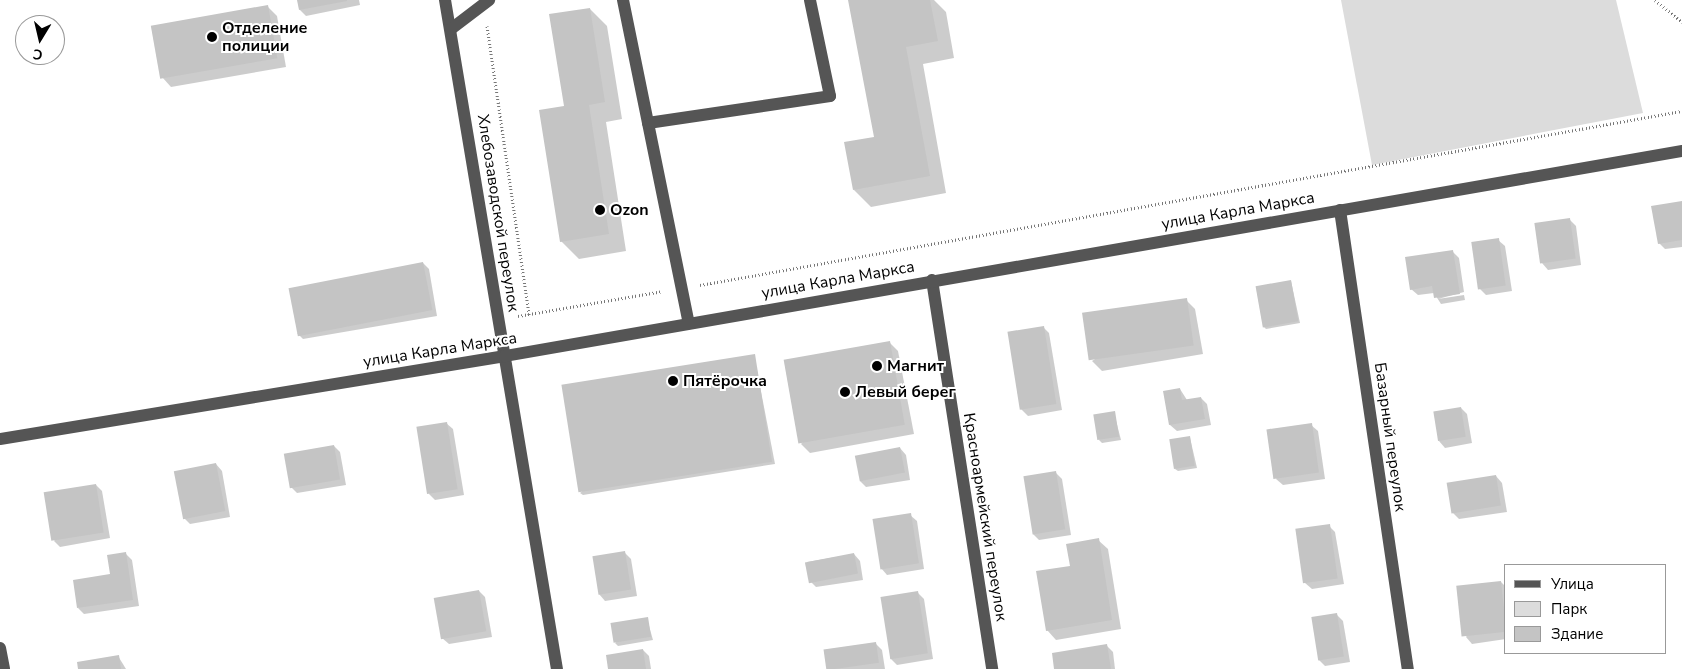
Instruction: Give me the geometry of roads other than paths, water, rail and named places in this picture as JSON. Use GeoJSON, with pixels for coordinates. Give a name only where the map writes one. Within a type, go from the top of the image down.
{"type":"FeatureCollection","features":[{"type":"Feature","properties":{"kind":"street","name":"Хлебозаводской переулок"},"geometry":{"type":"LineString","coordinates":[[445,0],[557,669]]}},
{"type":"Feature","properties":{"kind":"street"},"geometry":{"type":"LineString","coordinates":[[623,0],[689,323]]}},
{"type":"Feature","properties":{"kind":"street"},"geometry":{"type":"LineString","coordinates":[[648,123],[830,96],[810,0]]}},
{"type":"Feature","properties":{"kind":"street"},"geometry":{"type":"LineString","coordinates":[[451,30],[486,2]]}},
{"type":"Feature","properties":{"kind":"street","name":"улица Карла Маркса"},"geometry":{"type":"LineString","coordinates":[[0,439],[505,356],[1682,150]]}},
{"type":"Feature","properties":{"kind":"street","name":"Базарный переулок"},"geometry":{"type":"LineString","coordinates":[[1340,210],[1408,669]]}},
{"type":"Feature","properties":{"kind":"street","name":"Красноармейский переулок"},"geometry":{"type":"LineString","coordinates":[[932,280],[992,669]]}},
{"type":"Feature","properties":{"kind":"street"},"geometry":{"type":"LineString","coordinates":[[0,648],[4,669]]}},
{"type":"Feature","properties":{"kind":"place","name":"Отделение полиции"},"geometry":{"type":"Point","coordinates":[212,37]}},
{"type":"Feature","properties":{"kind":"place","name":"Ozon"},"geometry":{"type":"Point","coordinates":[600,210]}},
{"type":"Feature","properties":{"kind":"place","name":"Магнит"},"geometry":{"type":"Point","coordinates":[877,366]}},
{"type":"Feature","properties":{"kind":"place","name":"Пятёрочка"},"geometry":{"type":"Point","coordinates":[673,381]}},
{"type":"Feature","properties":{"kind":"place","name":"Левый берег"},"geometry":{"type":"Point","coordinates":[845,392]}}]}
